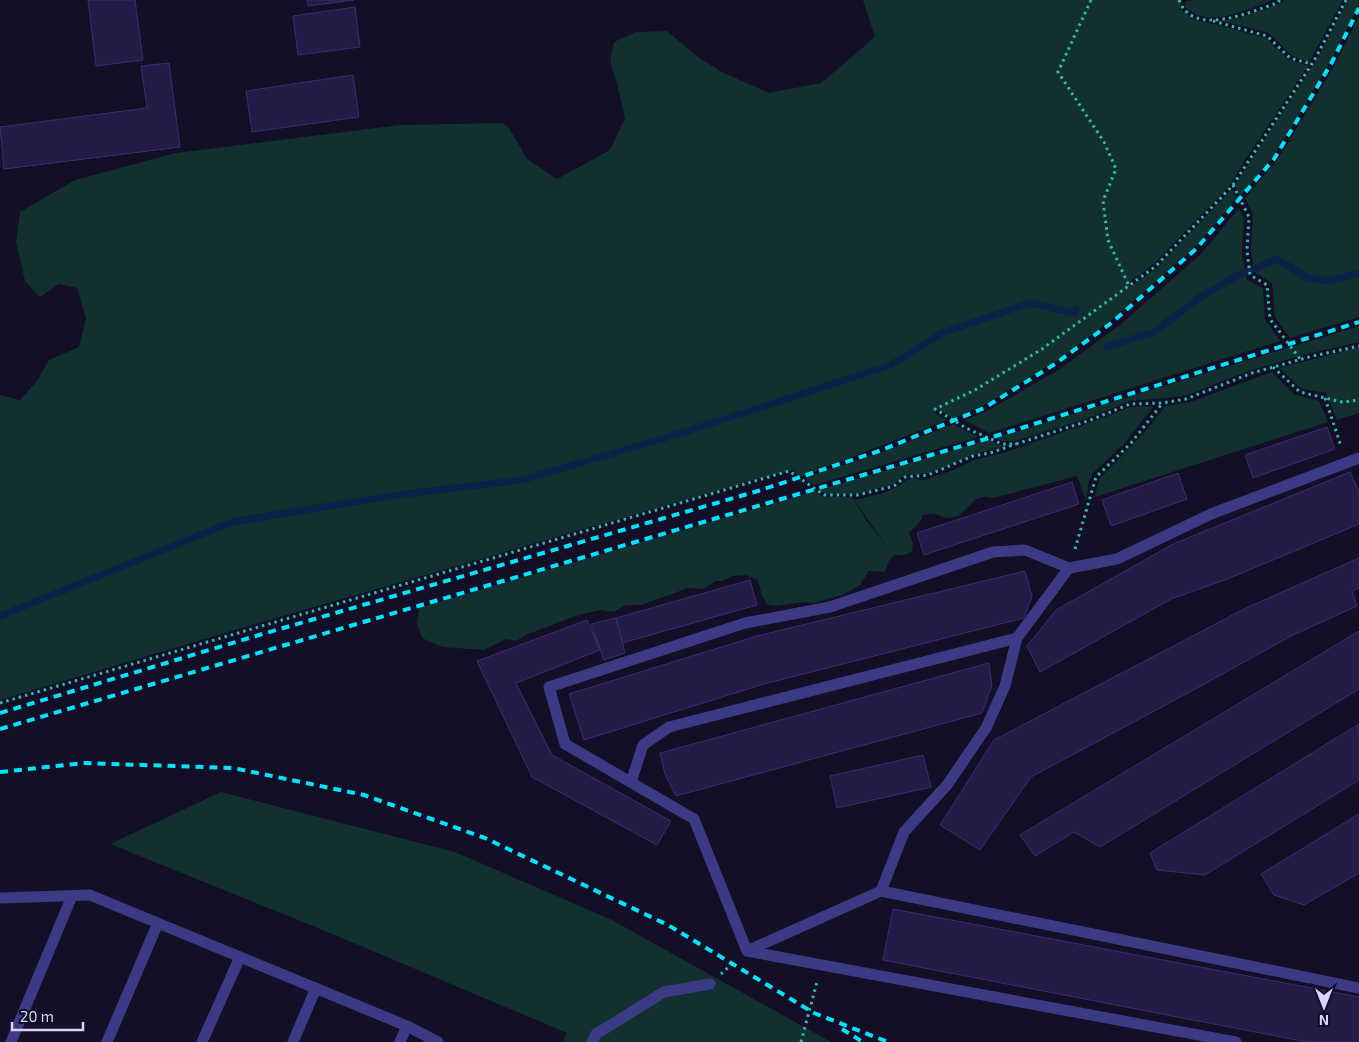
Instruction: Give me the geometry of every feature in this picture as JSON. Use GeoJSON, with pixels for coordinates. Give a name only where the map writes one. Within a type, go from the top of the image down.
{"type":"FeatureCollection","features":[{"type":"Feature","properties":{"kind":"lane"},"geometry":{"type":"LineString","coordinates":[[747,950],[694,819],[565,744],[549,688],[745,623],[830,607],[993,552],[1025,550],[1069,568],[1117,559],[1211,514],[1359,458]]}},
{"type":"Feature","properties":{"kind":"lane"},"geometry":{"type":"LineString","coordinates":[[881,891],[904,832],[948,785],[986,728],[1005,686],[1018,638],[1069,568]]}},
{"type":"Feature","properties":{"kind":"lane"},"geometry":{"type":"LineString","coordinates":[[631,782],[643,745],[669,727],[1018,638]]}},
{"type":"Feature","properties":{"kind":"lane"},"geometry":{"type":"LineString","coordinates":[[747,950],[881,891],[1359,988]]}},
{"type":"Feature","properties":{"kind":"lane"},"geometry":{"type":"LineString","coordinates":[[0,898],[90,895],[407,1026],[438,1042]]}},
{"type":"Feature","properties":{"kind":"lane"},"geometry":{"type":"LineString","coordinates":[[11,1042],[72,896]]}},
{"type":"Feature","properties":{"kind":"lane"},"geometry":{"type":"LineString","coordinates":[[107,1042],[158,923]]}},
{"type":"Feature","properties":{"kind":"lane"},"geometry":{"type":"LineString","coordinates":[[747,950],[1236,1042]]}},
{"type":"Feature","properties":{"kind":"lane"},"geometry":{"type":"LineString","coordinates":[[202,1042],[240,957]]}},
{"type":"Feature","properties":{"kind":"lane"},"geometry":{"type":"LineString","coordinates":[[592,1042],[596,1034],[664,992],[710,984]]}},
{"type":"Feature","properties":{"kind":"lane"},"geometry":{"type":"LineString","coordinates":[[293,1042],[316,988]]}},
{"type":"Feature","properties":{"kind":"lane"},"geometry":{"type":"LineString","coordinates":[[400,1042],[407,1026]]}},
{"type":"Feature","properties":{"kind":"path"},"geometry":{"type":"LineString","coordinates":[[1091,0],[1058,72],[1104,142],[1116,169],[1103,201],[1108,240],[1129,286]]}},
{"type":"Feature","properties":{"kind":"path"},"geometry":{"type":"LineString","coordinates":[[1179,0],[1182,8],[1196,18],[1267,36],[1290,58],[1311,64]]}},
{"type":"Feature","properties":{"kind":"path"},"geometry":{"type":"LineString","coordinates":[[1210,21],[1238,16],[1277,3],[1280,0]]}},
{"type":"Feature","properties":{"kind":"path"},"geometry":{"type":"LineString","coordinates":[[1016,444],[1002,444],[966,428],[935,409],[975,390],[1008,371],[1068,332],[1156,266],[1233,185],[1311,64],[1346,0]]}},
{"type":"Feature","properties":{"kind":"path"},"geometry":{"type":"LineString","coordinates":[[1233,185],[1249,217],[1247,251],[1250,276],[1267,285],[1270,319],[1300,359]]}},
{"type":"Feature","properties":{"kind":"path"},"geometry":{"type":"LineString","coordinates":[[0,703],[789,471],[824,496],[858,496],[894,486],[905,476],[928,474],[946,469],[973,456],[990,453],[1088,421],[1130,404],[1162,403],[1186,399],[1252,373],[1300,359],[1359,346]]}},
{"type":"Feature","properties":{"kind":"path"},"geometry":{"type":"LineString","coordinates":[[1273,367],[1300,392],[1342,402],[1359,400]]}},
{"type":"Feature","properties":{"kind":"path"},"geometry":{"type":"LineString","coordinates":[[1325,398],[1347,463]]}},
{"type":"Feature","properties":{"kind":"path"},"geometry":{"type":"LineString","coordinates":[[1069,568],[1096,476],[1131,443],[1162,403]]}},
{"type":"Feature","properties":{"kind":"path"},"geometry":{"type":"LineString","coordinates":[[710,984],[747,950]]}},
{"type":"Feature","properties":{"kind":"path"},"geometry":{"type":"LineString","coordinates":[[801,1042],[822,964]]}},
{"type":"Feature","properties":{"kind":"green space"},"geometry":{"type":"Polygon","coordinates":[[[863,0],[1182,0],[1180,9],[1195,20],[1266,38],[1289,60],[1308,66],[1231,184],[1154,264],[1130,282],[1130,287],[1158,267],[1232,189],[1237,198],[1195,247],[1109,322],[1055,362],[984,405],[954,418],[939,410],[934,413],[947,420],[800,477],[793,470],[754,480],[0,700],[0,395],[20,400],[37,381],[49,360],[79,347],[86,318],[77,288],[59,284],[40,297],[25,281],[16,242],[20,212],[75,180],[176,153],[400,125],[502,123],[509,128],[527,159],[557,179],[610,150],[625,118],[610,61],[614,42],[636,32],[667,31],[699,58],[722,72],[769,93],[821,83],[875,37],[863,0]]]}},
{"type":"Feature","properties":{"kind":"green space"},"geometry":{"type":"Polygon","coordinates":[[[1273,0],[1236,14],[1206,17],[1197,15],[1184,6],[1186,1],[1273,0]]]}},
{"type":"Feature","properties":{"kind":"green space"},"geometry":{"type":"Polygon","coordinates":[[[1284,0],[1343,0],[1309,62],[1292,56],[1269,33],[1222,21],[1239,18],[1279,4],[1284,0]]]}},
{"type":"Feature","properties":{"kind":"green space"},"geometry":{"type":"Polygon","coordinates":[[[1348,0],[1359,0],[1359,4],[1330,63],[1273,157],[1240,196],[1235,185],[1317,59],[1348,0]]]}},
{"type":"Feature","properties":{"kind":"green space"},"geometry":{"type":"Polygon","coordinates":[[[1359,16],[1359,317],[1290,338],[1275,317],[1272,283],[1254,272],[1251,249],[1253,215],[1245,198],[1278,159],[1335,65],[1359,16]]]}},
{"type":"Feature","properties":{"kind":"green space"},"geometry":{"type":"Polygon","coordinates":[[[1239,208],[1244,219],[1242,253],[1247,280],[1263,288],[1265,319],[1280,341],[989,433],[964,420],[987,411],[1060,369],[1121,324],[1201,254],[1239,208]]]}},
{"type":"Feature","properties":{"kind":"green space"},"geometry":{"type":"Polygon","coordinates":[[[1359,326],[1359,342],[1251,370],[1185,396],[1130,401],[1086,419],[1015,441],[1002,441],[996,438],[1359,326]]]}},
{"type":"Feature","properties":{"kind":"green space"},"geometry":{"type":"Polygon","coordinates":[[[1359,347],[1359,413],[1337,420],[1326,393],[1302,389],[1279,368],[1359,347]]]}},
{"type":"Feature","properties":{"kind":"green space"},"geometry":{"type":"Polygon","coordinates":[[[1272,372],[1294,394],[1319,401],[1328,422],[1095,497],[1099,479],[1145,432],[1165,406],[1190,402],[1272,372]]]}},
{"type":"Feature","properties":{"kind":"green space"},"geometry":{"type":"Polygon","coordinates":[[[1130,407],[1153,407],[1124,444],[1093,473],[1089,481],[1086,501],[1077,476],[993,498],[980,498],[975,500],[962,513],[950,518],[934,514],[923,515],[920,522],[909,533],[913,543],[912,552],[905,555],[894,555],[889,561],[885,572],[869,571],[859,586],[842,595],[814,603],[768,605],[762,596],[758,580],[745,575],[733,576],[716,581],[703,589],[687,588],[641,605],[626,605],[614,612],[601,610],[578,615],[526,635],[516,641],[506,639],[484,650],[442,647],[422,638],[417,623],[419,608],[815,491],[823,497],[852,497],[866,520],[888,548],[854,500],[883,493],[913,478],[924,480],[956,469],[974,460],[1006,452],[1130,407]]]}},
{"type":"Feature","properties":{"kind":"green space"},"geometry":{"type":"Polygon","coordinates":[[[953,424],[978,437],[814,485],[804,478],[883,452],[953,424]]]}},
{"type":"Feature","properties":{"kind":"green space"},"geometry":{"type":"Polygon","coordinates":[[[989,439],[998,445],[1008,445],[972,455],[928,473],[904,475],[893,484],[857,494],[825,494],[819,490],[989,439]]]}},
{"type":"Feature","properties":{"kind":"green space"},"geometry":{"type":"Polygon","coordinates":[[[221,792],[455,852],[612,920],[831,1042],[563,1042],[567,1033],[335,935],[110,844],[221,792]]]}},
{"type":"Feature","properties":{"kind":"building"},"geometry":{"type":"Polygon","coordinates":[[[88,0],[135,0],[143,60],[96,66],[88,0]]]}},
{"type":"Feature","properties":{"kind":"building"},"geometry":{"type":"Polygon","coordinates":[[[307,0],[354,0],[308,6],[307,0]]]}},
{"type":"Feature","properties":{"kind":"building"},"geometry":{"type":"Polygon","coordinates":[[[355,7],[360,47],[298,55],[293,16],[355,7]]]}},
{"type":"Feature","properties":{"kind":"building"},"geometry":{"type":"Polygon","coordinates":[[[169,63],[180,147],[4,169],[0,127],[147,108],[141,66],[169,63]]]}},
{"type":"Feature","properties":{"kind":"building"},"geometry":{"type":"Polygon","coordinates":[[[353,75],[359,117],[252,132],[246,91],[353,75]]]}},
{"type":"Feature","properties":{"kind":"building"},"geometry":{"type":"Polygon","coordinates":[[[1327,427],[1335,449],[1253,478],[1245,455],[1327,427]]]}},
{"type":"Feature","properties":{"kind":"building"},"geometry":{"type":"Polygon","coordinates":[[[1350,472],[1359,491],[1359,524],[1225,580],[1171,599],[1040,672],[1027,646],[1056,610],[1173,544],[1350,472]]]}},
{"type":"Feature","properties":{"kind":"building"},"geometry":{"type":"Polygon","coordinates":[[[1178,473],[1187,499],[1111,526],[1102,500],[1178,473]]]}},
{"type":"Feature","properties":{"kind":"building"},"geometry":{"type":"Polygon","coordinates":[[[1072,482],[1079,504],[924,555],[917,533],[1072,482]]]}},
{"type":"Feature","properties":{"kind":"building"},"geometry":{"type":"Polygon","coordinates":[[[1359,558],[1359,588],[1352,591],[1357,606],[1291,636],[1031,777],[980,850],[940,825],[994,740],[1246,608],[1359,558]]]}},
{"type":"Feature","properties":{"kind":"building"},"geometry":{"type":"Polygon","coordinates":[[[1025,571],[1032,596],[1024,618],[764,684],[584,740],[569,694],[757,636],[1025,571]]]}},
{"type":"Feature","properties":{"kind":"building"},"geometry":{"type":"Polygon","coordinates":[[[750,580],[757,605],[622,643],[616,618],[750,580]]]}},
{"type":"Feature","properties":{"kind":"building"},"geometry":{"type":"Polygon","coordinates":[[[616,618],[625,653],[604,660],[591,624],[616,618]]]}},
{"type":"Feature","properties":{"kind":"building"},"geometry":{"type":"Polygon","coordinates":[[[587,620],[600,650],[516,683],[552,755],[671,821],[657,845],[532,777],[477,661],[587,620]]]}},
{"type":"Feature","properties":{"kind":"building"},"geometry":{"type":"Polygon","coordinates":[[[1359,631],[1359,689],[1100,847],[1074,832],[1035,856],[1020,835],[1359,631]]]}},
{"type":"Feature","properties":{"kind":"building"},"geometry":{"type":"Polygon","coordinates":[[[989,663],[992,686],[982,713],[676,796],[665,774],[660,753],[989,663]]]}},
{"type":"Feature","properties":{"kind":"building"},"geometry":{"type":"Polygon","coordinates":[[[1359,724],[1359,780],[1205,875],[1157,870],[1150,853],[1359,724]]]}},
{"type":"Feature","properties":{"kind":"building"},"geometry":{"type":"Polygon","coordinates":[[[923,755],[931,787],[837,808],[830,776],[923,755]]]}},
{"type":"Feature","properties":{"kind":"building"},"geometry":{"type":"Polygon","coordinates":[[[1359,814],[1359,873],[1304,905],[1274,895],[1261,874],[1359,814]]]}},
{"type":"Feature","properties":{"kind":"building"},"geometry":{"type":"Polygon","coordinates":[[[893,909],[1359,997],[1359,1042],[1307,1042],[883,960],[893,909]]]}},
{"type":"Feature","properties":{"kind":"waterway"},"geometry":{"type":"LineString","coordinates":[[1107,347],[1154,332],[1202,296],[1235,277],[1277,259],[1308,278],[1328,281],[1359,273]]}},
{"type":"Feature","properties":{"kind":"waterway"},"geometry":{"type":"LineString","coordinates":[[0,616],[232,522],[404,494],[522,480],[685,432],[891,365],[942,333],[1030,303],[1075,313],[1076,309]]}},
{"type":"Feature","properties":{"kind":"railway"},"geometry":{"type":"LineString","coordinates":[[0,713],[259,635],[758,491],[882,450],[984,408],[1055,364],[1110,324],[1196,249],[1274,159],[1331,64],[1359,8]]}},
{"type":"Feature","properties":{"kind":"railway"},"geometry":{"type":"LineString","coordinates":[[0,729],[999,435],[1359,322]]}},
{"type":"Feature","properties":{"kind":"railway"},"geometry":{"type":"LineString","coordinates":[[0,772],[84,763],[233,768],[364,795],[485,838],[668,925],[814,1013],[888,1042]]}},
{"type":"Feature","properties":{"kind":"railway"},"geometry":{"type":"LineString","coordinates":[[842,1029],[863,1042]]}}]}
